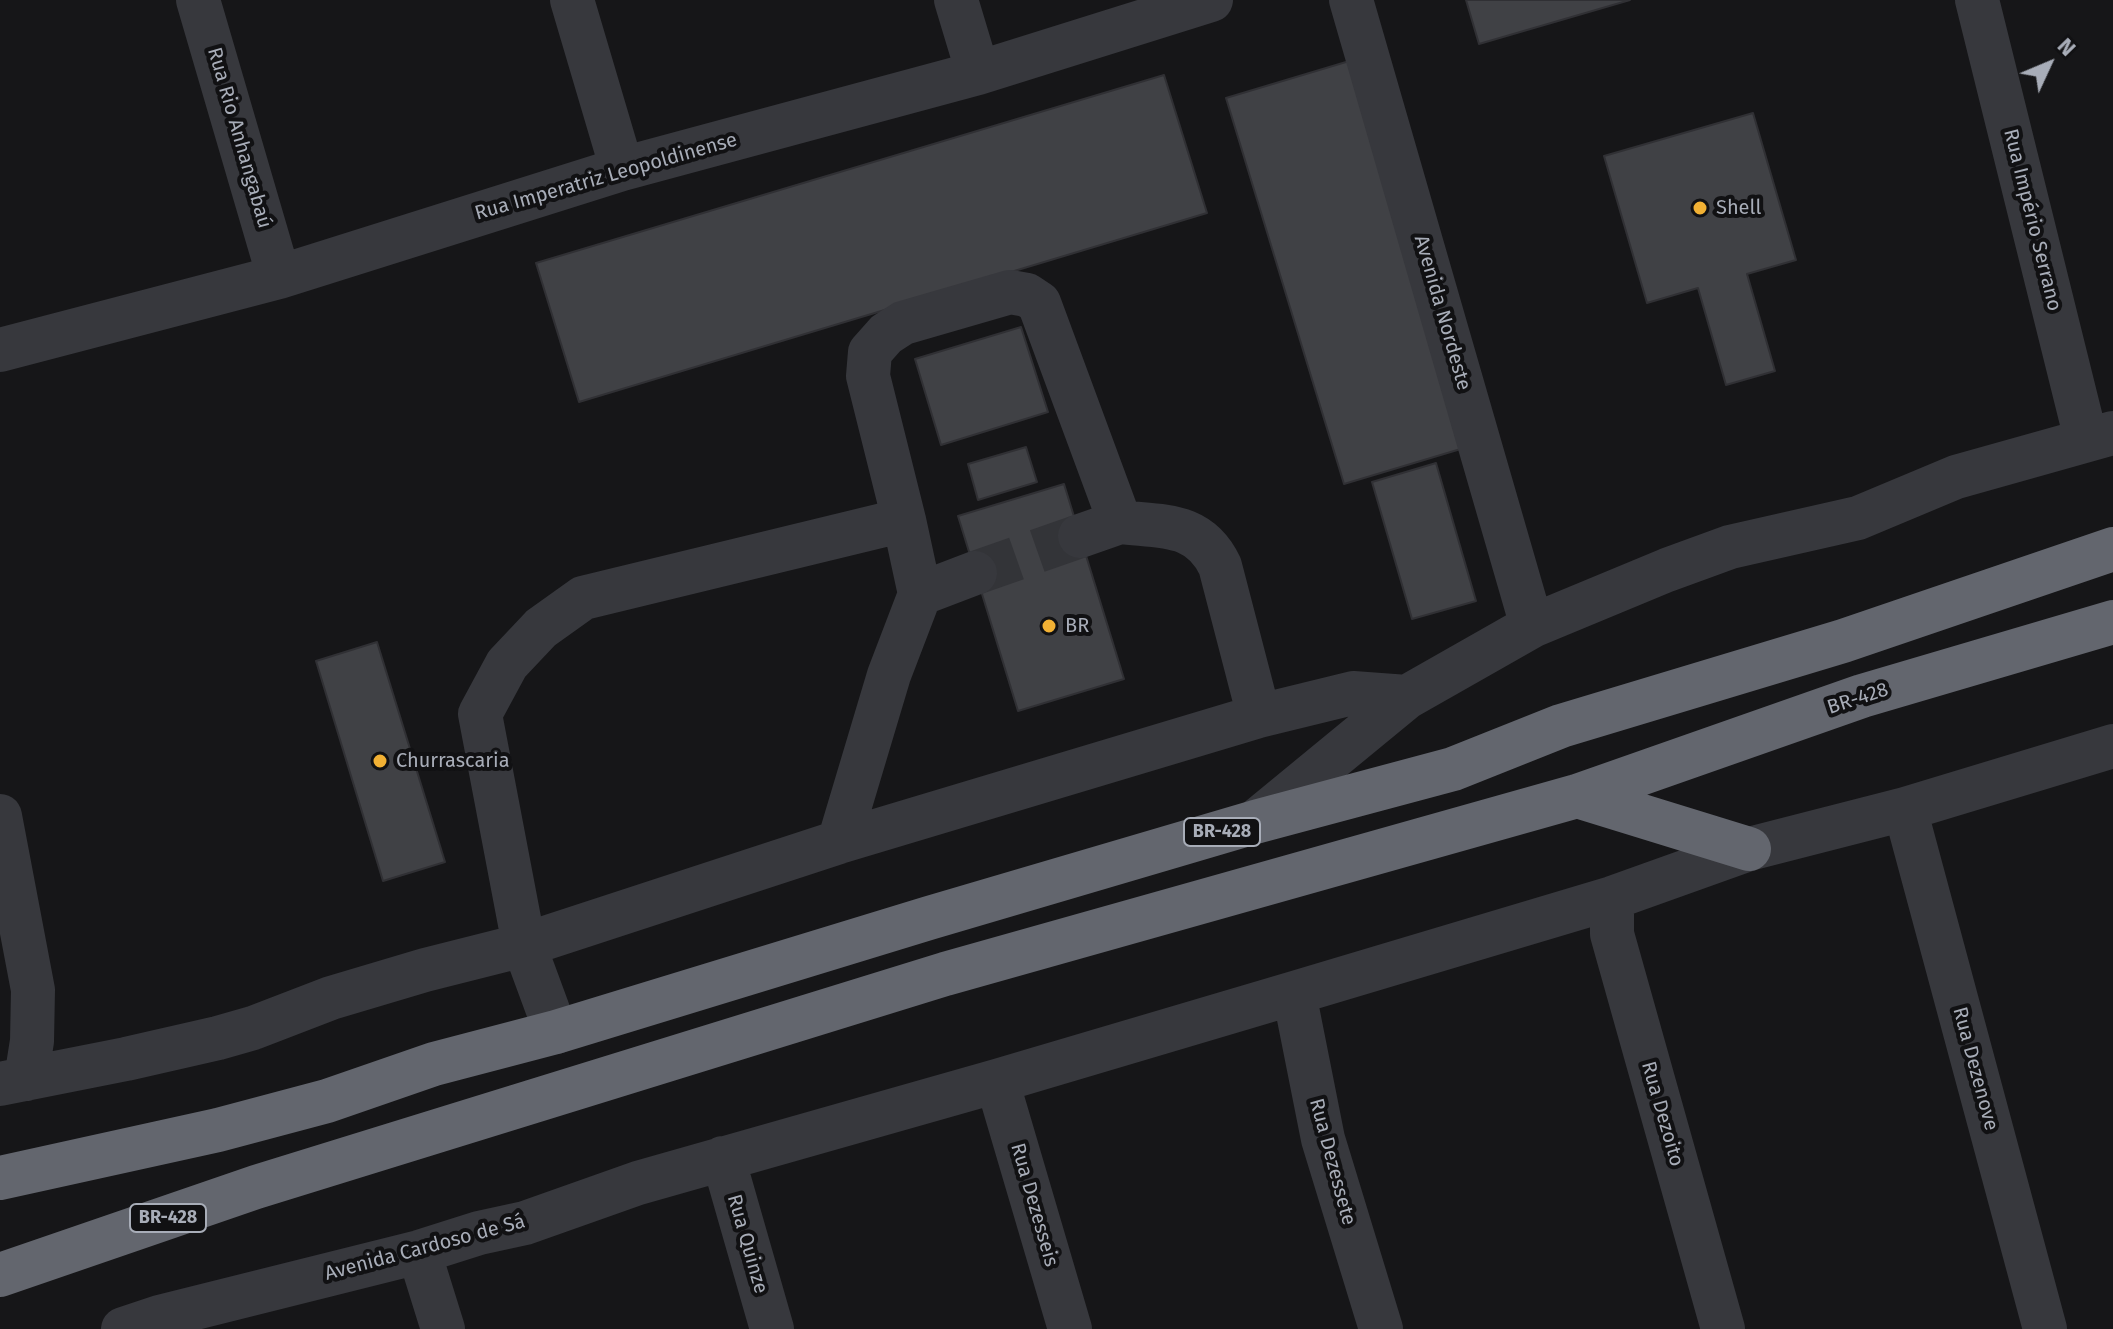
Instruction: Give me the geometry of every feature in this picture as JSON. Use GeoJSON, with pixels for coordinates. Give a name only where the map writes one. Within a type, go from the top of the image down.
{"type":"FeatureCollection","features":[{"type":"Feature","properties":{"kind":"highway","name":"BR-428"},"geometry":{"type":"LineString","coordinates":[[0,1178],[118,1153],[327,1101],[434,1064],[556,1032],[929,918],[1255,822],[1453,769],[1561,726],[1843,641],[2113,549]]}},
{"type":"Feature","properties":{"kind":"highway","name":"BR-428"},"geometry":{"type":"LineString","coordinates":[[0,1275],[256,1187],[945,974],[1577,796],[1862,696],[2113,622]]}},
{"type":"Feature","properties":{"kind":"highway"},"geometry":{"type":"LineString","coordinates":[[1577,796],[1749,849]]}},
{"type":"Feature","properties":{"kind":"street","name":"Rua Rio Anhangabaú"},"geometry":{"type":"LineString","coordinates":[[198,0],[279,277]]}},
{"type":"Feature","properties":{"kind":"street"},"geometry":{"type":"LineString","coordinates":[[572,0],[622,169]]}},
{"type":"Feature","properties":{"kind":"street"},"geometry":{"type":"LineString","coordinates":[[956,0],[978,73]]}},
{"type":"Feature","properties":{"kind":"street","name":"Rua Imperatriz Leopoldinense"},"geometry":{"type":"LineString","coordinates":[[0,350],[279,277],[622,169],[978,73],[1211,0]]}},
{"type":"Feature","properties":{"kind":"street","name":"Avenida Nordeste"},"geometry":{"type":"LineString","coordinates":[[1351,0],[1532,626]]}},
{"type":"Feature","properties":{"kind":"street","name":"Rua Império Serrano"},"geometry":{"type":"LineString","coordinates":[[1977,0],[2100,436]]}},
{"type":"Feature","properties":{"kind":"street"},"geometry":{"type":"LineString","coordinates":[[839,842],[889,675],[920,594],[868,376],[870,352],[886,334],[903,323],[1010,292],[1027,295],[1039,303],[1120,522]]}},
{"type":"Feature","properties":{"kind":"street"},"geometry":{"type":"LineString","coordinates":[[1255,822],[1407,697],[1532,626],[1730,547],[1858,518],[1956,477],[2100,436]]}},
{"type":"Feature","properties":{"kind":"street"},"geometry":{"type":"LineString","coordinates":[[556,1032],[524,945],[480,714],[507,664],[541,628],[583,598],[904,520]]}},
{"type":"Feature","properties":{"kind":"street"},"geometry":{"type":"LineString","coordinates":[[1080,536],[1120,522],[1178,529],[1199,538],[1214,553],[1259,716]]}},
{"type":"Feature","properties":{"kind":"street"},"geometry":{"type":"LineString","coordinates":[[920,594],[975,573]]}},
{"type":"Feature","properties":{"kind":"street"},"geometry":{"type":"LineString","coordinates":[[13,1082],[253,1028],[331,998],[524,945],[839,842],[1259,716],[1353,693],[1407,697]]}},
{"type":"Feature","properties":{"kind":"street","name":"Avenida Cardoso de Sá"},"geometry":{"type":"LineString","coordinates":[[148,1325],[525,1223],[638,1183],[997,1081],[1612,898],[1749,849],[1905,809],[2113,746]]}},
{"type":"Feature","properties":{"kind":"street","name":"Rua Dezenove"},"geometry":{"type":"LineString","coordinates":[[1905,809],[2045,1329]]}},
{"type":"Feature","properties":{"kind":"street"},"geometry":{"type":"LineString","coordinates":[[0,816],[17,992],[32,1041],[13,1082]]}},
{"type":"Feature","properties":{"kind":"street","name":"Rua Dezoito"},"geometry":{"type":"LineString","coordinates":[[1612,898],[1612,934],[1723,1329]]}},
{"type":"Feature","properties":{"kind":"street","name":"Rua Dezessete"},"geometry":{"type":"LineString","coordinates":[[1294,993],[1323,1139],[1381,1329]]}},
{"type":"Feature","properties":{"kind":"street","name":"Rua Dezesseis"},"geometry":{"type":"LineString","coordinates":[[997,1081],[1070,1329]]}},
{"type":"Feature","properties":{"kind":"street","name":"Rua Quinze"},"geometry":{"type":"LineString","coordinates":[[723,1158],[772,1329]]}},
{"type":"Feature","properties":{"kind":"street"},"geometry":{"type":"LineString","coordinates":[[419,1252],[443,1329]]}},
{"type":"Feature","properties":{"kind":"building"},"geometry":{"type":"Polygon","coordinates":[[[1466,0],[1630,0],[1479,44],[1466,0]]]}},
{"type":"Feature","properties":{"kind":"building"},"geometry":{"type":"Polygon","coordinates":[[[1356,59],[1474,445],[1344,484],[1226,98],[1356,59]]]}},
{"type":"Feature","properties":{"kind":"building"},"geometry":{"type":"Polygon","coordinates":[[[1164,75],[1207,213],[579,402],[536,263],[1164,75]]]}},
{"type":"Feature","properties":{"kind":"building","name":"Shell"},"geometry":{"type":"Polygon","coordinates":[[[1753,113],[1796,260],[1747,274],[1775,371],[1726,385],[1698,288],[1647,303],[1604,156],[1753,113]]]}},
{"type":"Feature","properties":{"kind":"building"},"geometry":{"type":"Polygon","coordinates":[[[1021,327],[1048,412],[941,445],[915,359],[1021,327]]]}},
{"type":"Feature","properties":{"kind":"building"},"geometry":{"type":"Polygon","coordinates":[[[1026,447],[1037,482],[978,500],[968,464],[1026,447]]]}},
{"type":"Feature","properties":{"kind":"building"},"geometry":{"type":"Polygon","coordinates":[[[1436,463],[1476,601],[1412,619],[1372,482],[1436,463]]]}},
{"type":"Feature","properties":{"kind":"building","name":"BR"},"geometry":{"type":"Polygon","coordinates":[[[1064,484],[1124,679],[1018,711],[958,516],[1064,484]]]}},
{"type":"Feature","properties":{"kind":"building","name":"Churrascaria"},"geometry":{"type":"Polygon","coordinates":[[[377,642],[445,862],[383,881],[316,661],[377,642]]]}},
{"type":"Feature","properties":{"kind":"tunnel"},"geometry":{"type":"LineString","coordinates":[[975,573],[1080,536]]}},
{"type":"Feature","properties":{"kind":"place","name":"Shell"},"geometry":{"type":"Point","coordinates":[1700,208]}},
{"type":"Feature","properties":{"kind":"place","name":"BR"},"geometry":{"type":"Point","coordinates":[1049,626]}},
{"type":"Feature","properties":{"kind":"place","name":"Churrascaria"},"geometry":{"type":"Point","coordinates":[380,761]}}]}
